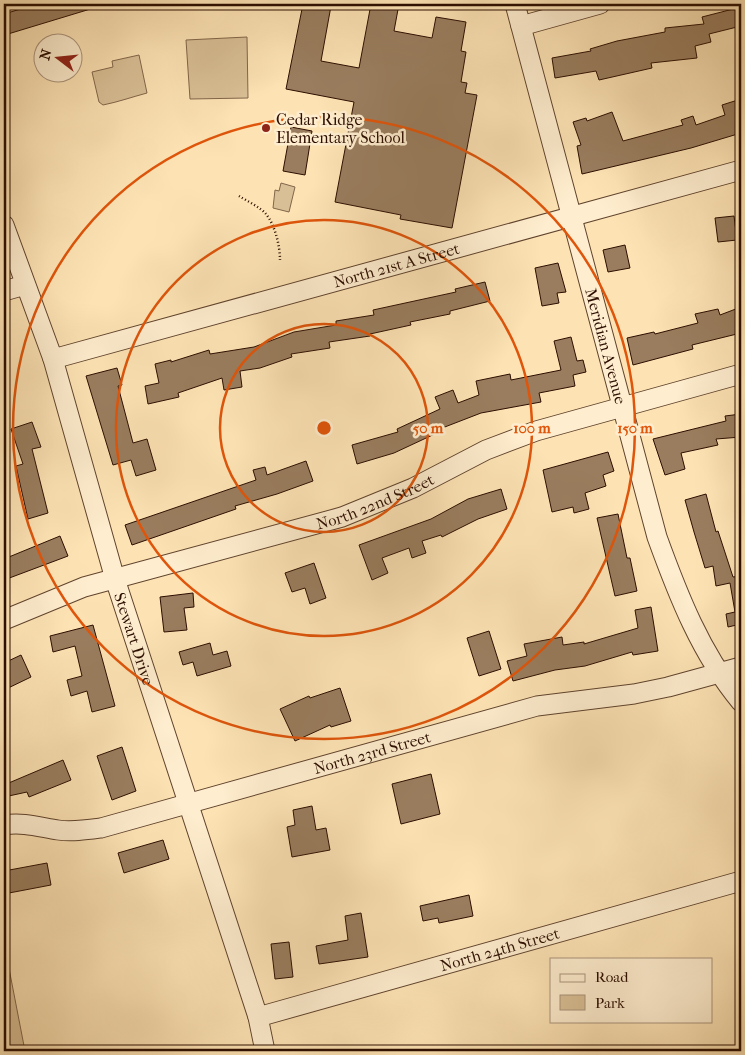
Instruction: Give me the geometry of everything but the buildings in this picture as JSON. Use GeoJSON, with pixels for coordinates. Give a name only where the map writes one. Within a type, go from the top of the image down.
{"type":"FeatureCollection","features":[{"type":"Feature","properties":{"kind":"street","name":"Meridian Avenue"},"geometry":{"type":"LineString","coordinates":[[515,4],[657,537],[700,641],[741,702]]}},
{"type":"Feature","properties":{"kind":"street"},"geometry":{"type":"LineString","coordinates":[[521,26],[600,4]]}},
{"type":"Feature","properties":{"kind":"street","name":"North 21st A Street"},"geometry":{"type":"LineString","coordinates":[[53,359],[741,170]]}},
{"type":"Feature","properties":{"kind":"street","name":"Stewart Drive"},"geometry":{"type":"LineString","coordinates":[[4,225],[53,359],[115,579],[258,1017],[265,1051]]}},
{"type":"Feature","properties":{"kind":"street"},"geometry":{"type":"LineString","coordinates":[[4,292],[25,285]]}},
{"type":"Feature","properties":{"kind":"street","name":"North 22nd Street"},"geometry":{"type":"LineString","coordinates":[[4,620],[43,602],[115,579],[342,517],[414,488],[494,447],[536,431],[741,374]]}},
{"type":"Feature","properties":{"kind":"street","name":"North 23rd Street"},"geometry":{"type":"LineString","coordinates":[[4,825],[29,824],[59,830],[81,831],[101,828],[188,802],[537,706],[634,694],[741,667]]}},
{"type":"Feature","properties":{"kind":"street","name":"North 24th Street"},"geometry":{"type":"LineString","coordinates":[[258,1017],[741,881]]}},
{"type":"Feature","properties":{"kind":"path"},"geometry":{"type":"LineString","coordinates":[[239,196],[265,213],[276,237],[280,250],[280,260]]}},
{"type":"Feature","properties":{"kind":"green space"},"geometry":{"type":"Polygon","coordinates":[[[247,37],[248,98],[190,99],[186,40],[247,37]]]}},
{"type":"Feature","properties":{"kind":"green space"},"geometry":{"type":"Polygon","coordinates":[[[139,55],[147,93],[103,105],[99,102],[92,72],[113,67],[112,61],[139,55]]]}},
{"type":"Feature","properties":{"kind":"green space"},"geometry":{"type":"Polygon","coordinates":[[[281,183],[295,187],[289,212],[273,208],[275,190],[279,191],[281,183]]]}},
{"type":"Feature","properties":{"kind":"green space"},"geometry":{"type":"Polygon","coordinates":[[[7,958],[25,1051],[4,1051],[4,959],[7,958]]]}},
{"type":"Feature","properties":{"kind":"place","name":"Cedar Ridge Elementary School"},"geometry":{"type":"Point","coordinates":[266,128]}}]}
